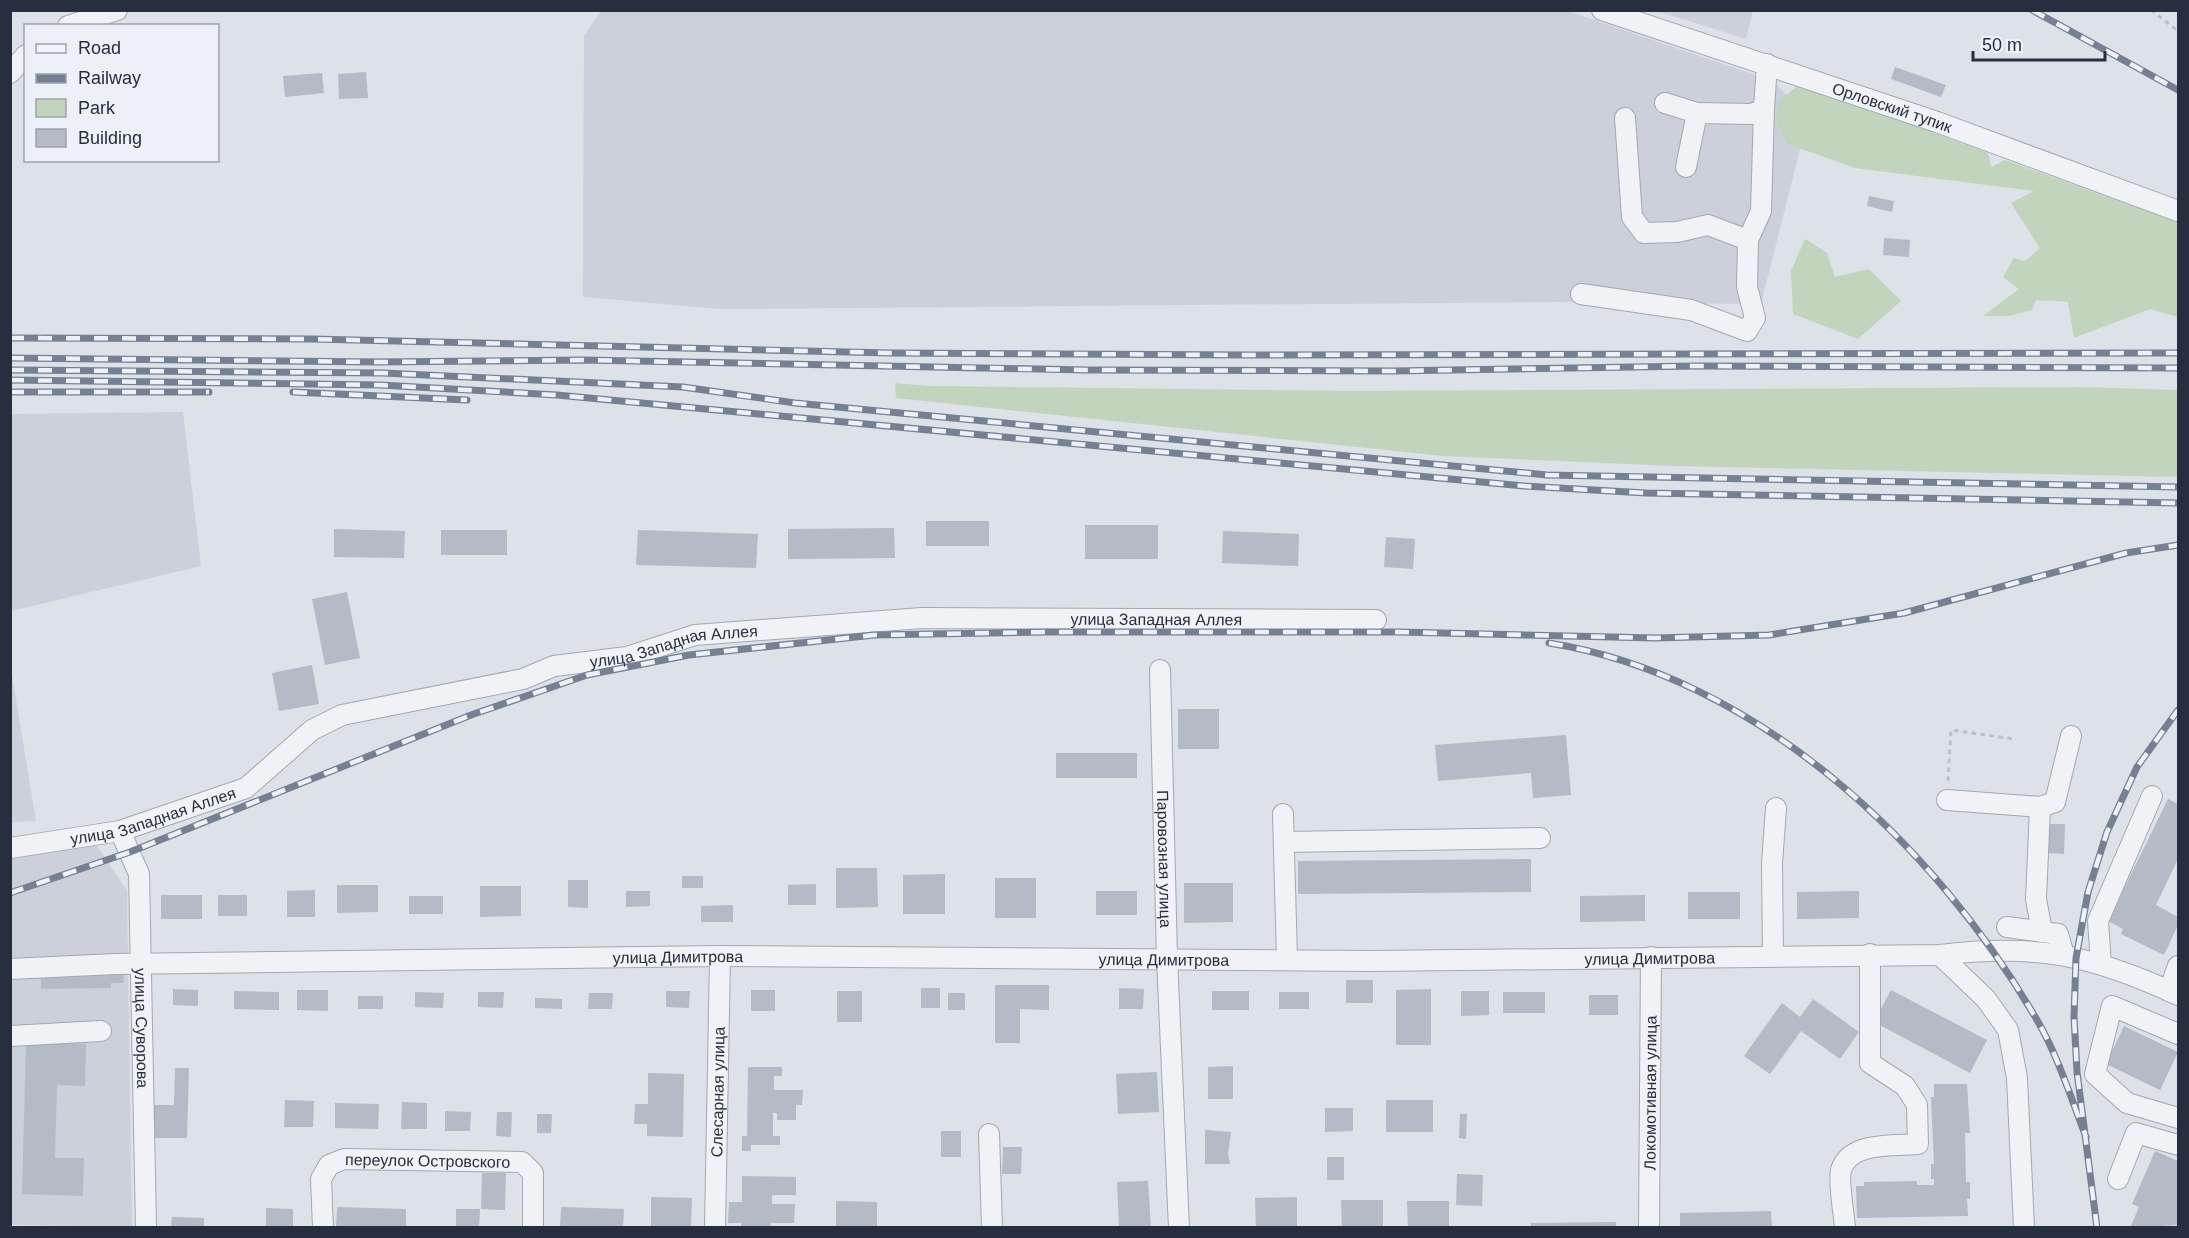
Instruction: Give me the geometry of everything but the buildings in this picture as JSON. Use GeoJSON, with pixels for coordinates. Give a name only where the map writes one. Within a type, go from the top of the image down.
{"type":"FeatureCollection","features":[{"type":"Feature","properties":{"kind":"street"},"geometry":{"type":"LineString","coordinates":[[74,24],[117,10]]}},
{"type":"Feature","properties":{"kind":"street","name":"Орловский тупик"},"geometry":{"type":"LineString","coordinates":[[1602,10],[1937,122],[2178,211]]}},
{"type":"Feature","properties":{"kind":"street"},"geometry":{"type":"LineString","coordinates":[[10,73],[24,57]]}},
{"type":"Feature","properties":{"kind":"street"},"geometry":{"type":"LineString","coordinates":[[1581,294],[1691,310],[1746,331],[1755,318],[1747,287],[1748,240],[1761,212],[1767,64]]}},
{"type":"Feature","properties":{"kind":"street"},"geometry":{"type":"LineString","coordinates":[[1665,103],[1697,113],[1752,114],[1764,109]]}},
{"type":"Feature","properties":{"kind":"street"},"geometry":{"type":"LineString","coordinates":[[1686,167],[1697,113]]}},
{"type":"Feature","properties":{"kind":"street"},"geometry":{"type":"LineString","coordinates":[[1625,118],[1632,217],[1644,233],[1677,232],[1707,225],[1748,240]]}},
{"type":"Feature","properties":{"kind":"street","name":"улица Западная Аллея"},"geometry":{"type":"LineString","coordinates":[[10,848],[120,831],[246,788],[312,730],[342,715],[523,679],[554,666],[627,657],[695,635],[922,618],[1376,620]]}},
{"type":"Feature","properties":{"kind":"street","name":"Паровозная улица"},"geometry":{"type":"LineString","coordinates":[[1160,670],[1167,958],[1179,1227]]}},
{"type":"Feature","properties":{"kind":"street"},"geometry":{"type":"LineString","coordinates":[[1947,800],[2040,807],[2055,802],[2071,736]]}},
{"type":"Feature","properties":{"kind":"street"},"geometry":{"type":"LineString","coordinates":[[2101,964],[2098,921],[2152,796]]}},
{"type":"Feature","properties":{"kind":"street"},"geometry":{"type":"LineString","coordinates":[[2040,807],[2036,899],[2042,932]]}},
{"type":"Feature","properties":{"kind":"street"},"geometry":{"type":"LineString","coordinates":[[1773,955],[1772,864],[1776,808]]}},
{"type":"Feature","properties":{"kind":"street"},"geometry":{"type":"LineString","coordinates":[[1283,814],[1287,960]]}},
{"type":"Feature","properties":{"kind":"street","name":"улица Суворова"},"geometry":{"type":"LineString","coordinates":[[120,831],[139,874],[146,1227]]}},
{"type":"Feature","properties":{"kind":"street"},"geometry":{"type":"LineString","coordinates":[[1284,842],[1540,838]]}},
{"type":"Feature","properties":{"kind":"street"},"geometry":{"type":"LineString","coordinates":[[2007,927],[2058,934],[2064,955]]}},
{"type":"Feature","properties":{"kind":"street","name":"улица Димитрова"},"geometry":{"type":"LineString","coordinates":[[10,969],[140,964],[720,956],[1287,960],[1940,955],[1990,949],[2036,950],[2064,955],[2101,964],[2174,993]]}},
{"type":"Feature","properties":{"kind":"street"},"geometry":{"type":"LineString","coordinates":[[1845,1227],[1841,1171],[1851,1156],[1867,1148],[1918,1144],[1917,1105],[1905,1086],[1870,1063],[1870,954]]}},
{"type":"Feature","properties":{"kind":"street"},"geometry":{"type":"LineString","coordinates":[[1940,955],[1986,999],[2008,1030],[2017,1078],[2024,1227]]}},
{"type":"Feature","properties":{"kind":"street","name":"Слесарная улица"},"geometry":{"type":"LineString","coordinates":[[716,1227],[720,956]]}},
{"type":"Feature","properties":{"kind":"street","name":"Локомотивная улица"},"geometry":{"type":"LineString","coordinates":[[1649,1227],[1652,957]]}},
{"type":"Feature","properties":{"kind":"street"},"geometry":{"type":"LineString","coordinates":[[2174,993],[2178,966]]}},
{"type":"Feature","properties":{"kind":"street"},"geometry":{"type":"LineString","coordinates":[[2178,1034],[2112,1006],[2095,1074],[2127,1103],[2178,1118]]}},
{"type":"Feature","properties":{"kind":"street"},"geometry":{"type":"LineString","coordinates":[[10,1036],[101,1031]]}},
{"type":"Feature","properties":{"kind":"street"},"geometry":{"type":"LineString","coordinates":[[2118,1179],[2136,1133],[2178,1145]]}},
{"type":"Feature","properties":{"kind":"street"},"geometry":{"type":"LineString","coordinates":[[989,1134],[992,1227]]}},
{"type":"Feature","properties":{"kind":"street","name":"переулок Островского"},"geometry":{"type":"LineString","coordinates":[[323,1227],[321,1179],[329,1165],[344,1159],[522,1162],[533,1173],[533,1227]]}},
{"type":"Feature","properties":{"kind":"path"},"geometry":{"type":"LineString","coordinates":[[2151,10],[2178,31]]}},
{"type":"Feature","properties":{"kind":"path"},"geometry":{"type":"LineString","coordinates":[[1947,800],[1951,730],[2014,739]]}},
{"type":"Feature","properties":{"kind":"shaded area"},"geometry":{"type":"Polygon","coordinates":[[[601,11],[1568,11],[1773,81],[1808,117],[1761,304],[1554,302],[721,309],[583,297],[584,36],[601,11]]]}},
{"type":"Feature","properties":{"kind":"shaded area"},"geometry":{"type":"Polygon","coordinates":[[[1657,11],[1753,11],[1746,39],[1657,11]]]}},
{"type":"Feature","properties":{"kind":"shaded area"},"geometry":{"type":"Polygon","coordinates":[[[183,412],[201,566],[11,611],[11,414],[183,412]]]}},
{"type":"Feature","properties":{"kind":"shaded area"},"geometry":{"type":"Polygon","coordinates":[[[11,669],[36,821],[11,822],[11,669]]]}},
{"type":"Feature","properties":{"kind":"shaded area"},"geometry":{"type":"Polygon","coordinates":[[[95,843],[127,891],[132,1227],[11,1225],[11,856],[95,843]]]}},
{"type":"Feature","properties":{"kind":"green space"},"geometry":{"type":"Polygon","coordinates":[[[1801,83],[1988,153],[1991,167],[2005,160],[2178,222],[2178,317],[2150,309],[2074,338],[2068,302],[2036,300],[2032,310],[2009,316],[1983,316],[2019,289],[2003,277],[2014,258],[2025,261],[2040,248],[2011,203],[2034,191],[1855,168],[1788,144],[1776,121],[1778,102],[1801,83]]]}},
{"type":"Feature","properties":{"kind":"green space"},"geometry":{"type":"Polygon","coordinates":[[[1805,239],[1827,253],[1835,277],[1869,269],[1901,301],[1858,339],[1793,314],[1791,271],[1805,239]]]}},
{"type":"Feature","properties":{"kind":"green space"},"geometry":{"type":"Polygon","coordinates":[[[895,383],[928,386],[1351,391],[2079,387],[2178,390],[2178,477],[1674,466],[1443,456],[896,398],[895,383]]]}},
{"type":"Feature","properties":{"kind":"railway"},"geometry":{"type":"LineString","coordinates":[[2032,10],[2178,90]]}},
{"type":"Feature","properties":{"kind":"railway"},"geometry":{"type":"LineString","coordinates":[[10,338],[312,339],[891,353],[1248,355],[2178,353]]}},
{"type":"Feature","properties":{"kind":"railway"},"geometry":{"type":"LineString","coordinates":[[10,358],[379,362],[583,360],[1087,370],[1393,371],[1696,366],[2178,368]]}},
{"type":"Feature","properties":{"kind":"railway"},"geometry":{"type":"LineString","coordinates":[[10,370],[383,373],[683,387],[795,403],[1547,475],[2178,487]]}},
{"type":"Feature","properties":{"kind":"railway"},"geometry":{"type":"LineString","coordinates":[[10,380],[380,385],[557,395],[1524,486],[1646,493],[2178,503]]}},
{"type":"Feature","properties":{"kind":"railway"},"geometry":{"type":"LineString","coordinates":[[10,392],[209,392]]}},
{"type":"Feature","properties":{"kind":"railway"},"geometry":{"type":"LineString","coordinates":[[293,392],[467,400]]}},
{"type":"Feature","properties":{"kind":"railway"},"geometry":{"type":"LineString","coordinates":[[10,893],[130,852],[471,715],[587,675],[689,655],[874,635],[1046,632],[1399,632],[1655,638],[1769,635],[1904,613],[2126,553],[2178,545]]}},
{"type":"Feature","properties":{"kind":"railway"},"geometry":{"type":"LineString","coordinates":[[1549,643],[1625,661],[1698,691],[1767,730],[1832,778],[1892,832],[1947,891],[1995,955],[2037,1020],[2058,1063],[2086,1137]]}},
{"type":"Feature","properties":{"kind":"railway"},"geometry":{"type":"LineString","coordinates":[[2097,1228],[2077,1072],[2074,1017],[2076,958],[2088,892],[2107,832],[2137,767],[2178,710]]}}]}
